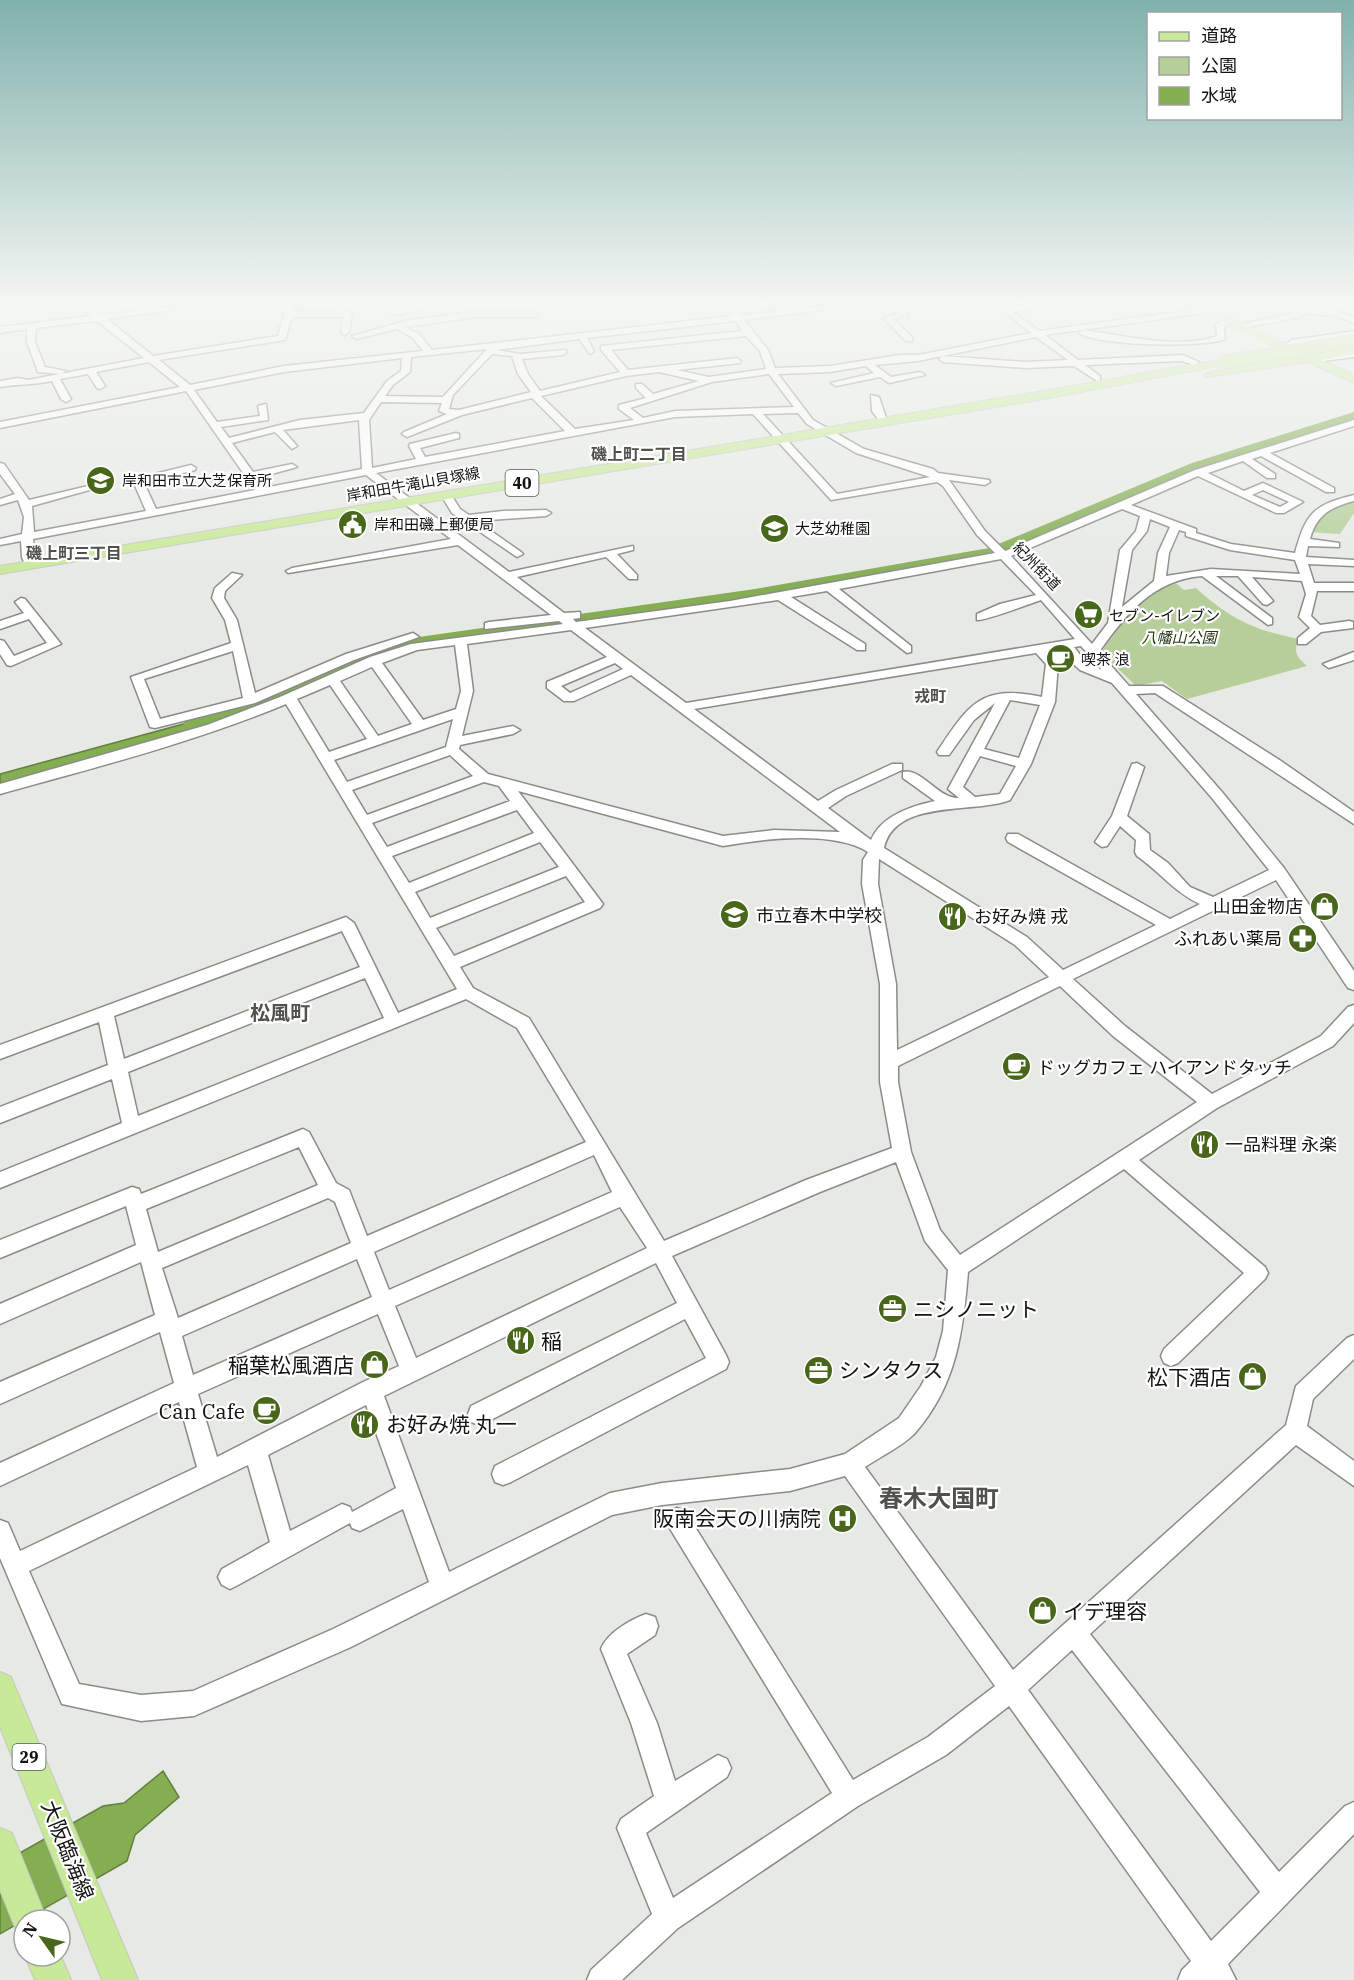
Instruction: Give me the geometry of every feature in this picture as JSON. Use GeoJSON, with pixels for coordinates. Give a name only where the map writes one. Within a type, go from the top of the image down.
{"type":"FeatureCollection","features":[{"type":"Feature","properties":{"kind":"main road","name":"岸和田牛滝山貝塚線"},"geometry":{"type":"LineString","coordinates":[[0,570],[1030,397]]}},
{"type":"Feature","properties":{"kind":"main road","name":"大阪臨海線"},"geometry":{"type":"LineString","coordinates":[[0,1688],[120,1980]]}},
{"type":"Feature","properties":{"kind":"main road"},"geometry":{"type":"LineString","coordinates":[[2,1851],[24,1908]]}},
{"type":"Feature","properties":{"kind":"street"},"geometry":{"type":"LineString","coordinates":[[0,425],[140,397]]}},
{"type":"Feature","properties":{"kind":"street"},"geometry":{"type":"LineString","coordinates":[[195,397],[261,491]]}},
{"type":"Feature","properties":{"kind":"street"},"geometry":{"type":"LineString","coordinates":[[407,434],[459,413],[522,397]]}},
{"type":"Feature","properties":{"kind":"street"},"geometry":{"type":"LineString","coordinates":[[539,397],[573,432]]}},
{"type":"Feature","properties":{"kind":"street"},"geometry":{"type":"LineString","coordinates":[[640,420],[622,407],[650,400],[651,397]]}},
{"type":"Feature","properties":{"kind":"street"},"geometry":{"type":"LineString","coordinates":[[791,397],[800,410],[824,432],[872,457],[940,477],[985,482]]}},
{"type":"Feature","properties":{"kind":"street"},"geometry":{"type":"LineString","coordinates":[[874,397],[877,411],[885,422]]}},
{"type":"Feature","properties":{"kind":"street"},"geometry":{"type":"LineString","coordinates":[[367,471],[366,417],[376,399],[447,400],[444,411],[459,413]]}},
{"type":"Feature","properties":{"kind":"street"},"geometry":{"type":"LineString","coordinates":[[214,425],[265,418],[262,406]]}},
{"type":"Feature","properties":{"kind":"street"},"geometry":{"type":"LineString","coordinates":[[0,542],[573,432],[615,427],[640,420],[684,413],[800,410]]}},
{"type":"Feature","properties":{"kind":"street"},"geometry":{"type":"LineString","coordinates":[[755,411],[835,498],[940,477]]}},
{"type":"Feature","properties":{"kind":"street"},"geometry":{"type":"LineString","coordinates":[[238,645],[137,677],[155,724],[250,700],[389,643],[425,634],[569,621],[782,597],[999,551],[1122,505],[1199,472],[1260,451],[1273,443],[1354,412]]}},
{"type":"Feature","properties":{"kind":"street"},"geometry":{"type":"LineString","coordinates":[[226,442],[300,423],[366,417]]}},
{"type":"Feature","properties":{"kind":"street"},"geometry":{"type":"LineString","coordinates":[[0,789],[238,718],[290,699],[374,660],[414,647],[999,551],[1197,463],[1354,423]]}},
{"type":"Feature","properties":{"kind":"street"},"geometry":{"type":"LineString","coordinates":[[277,429],[292,446]]}},
{"type":"Feature","properties":{"kind":"street"},"geometry":{"type":"LineString","coordinates":[[423,462],[414,446],[456,436]]}},
{"type":"Feature","properties":{"kind":"street"},"geometry":{"type":"LineString","coordinates":[[1260,451],[1330,490]]}},
{"type":"Feature","properties":{"kind":"street"},"geometry":{"type":"LineString","coordinates":[[1243,457],[1271,476]]}},
{"type":"Feature","properties":{"kind":"street"},"geometry":{"type":"LineString","coordinates":[[0,466],[22,500],[29,527],[25,536],[30,565]]}},
{"type":"Feature","properties":{"kind":"street"},"geometry":{"type":"LineString","coordinates":[[251,476],[292,467]]}},
{"type":"Feature","properties":{"kind":"street"},"geometry":{"type":"LineString","coordinates":[[152,512],[138,482],[191,468]]}},
{"type":"Feature","properties":{"kind":"street"},"geometry":{"type":"LineString","coordinates":[[367,471],[860,840],[998,924],[1021,941],[1119,1031],[1211,1103]]}},
{"type":"Feature","properties":{"kind":"street"},"geometry":{"type":"LineString","coordinates":[[1199,472],[1244,495]]}},
{"type":"Feature","properties":{"kind":"street","name":"紀州街道"},"geometry":{"type":"LineString","coordinates":[[940,477],[981,533],[1044,596],[1080,646],[1121,685],[1217,795],[1279,872],[1354,984]]}},
{"type":"Feature","properties":{"kind":"street"},"geometry":{"type":"LineString","coordinates":[[0,502],[87,489]]}},
{"type":"Feature","properties":{"kind":"street"},"geometry":{"type":"LineString","coordinates":[[446,495],[456,511],[516,554]]}},
{"type":"Feature","properties":{"kind":"street"},"geometry":{"type":"LineString","coordinates":[[1318,629],[1305,617],[1312,594],[1300,558],[1308,525],[1329,504],[1354,498]]}},
{"type":"Feature","properties":{"kind":"street"},"geometry":{"type":"LineString","coordinates":[[1122,505],[1145,516],[1192,531],[1190,534],[1198,538],[1228,547],[1300,558],[1354,563]]}},
{"type":"Feature","properties":{"kind":"street"},"geometry":{"type":"LineString","coordinates":[[467,519],[503,514],[546,513]]}},
{"type":"Feature","properties":{"kind":"street"},"geometry":{"type":"LineString","coordinates":[[1113,623],[1126,550],[1141,531],[1145,516]]}},
{"type":"Feature","properties":{"kind":"street"},"geometry":{"type":"LineString","coordinates":[[1160,582],[1160,560],[1164,544],[1176,526]]}},
{"type":"Feature","properties":{"kind":"street"},"geometry":{"type":"LineString","coordinates":[[292,571],[459,541]]}},
{"type":"Feature","properties":{"kind":"street"},"geometry":{"type":"LineString","coordinates":[[1304,542],[1335,545]]}},
{"type":"Feature","properties":{"kind":"street"},"geometry":{"type":"LineString","coordinates":[[507,576],[629,548]]}},
{"type":"Feature","properties":{"kind":"street"},"geometry":{"type":"LineString","coordinates":[[609,553],[633,577]]}},
{"type":"Feature","properties":{"kind":"street"},"geometry":{"type":"LineString","coordinates":[[1205,573],[1268,621]]}},
{"type":"Feature","properties":{"kind":"street"},"geometry":{"type":"LineString","coordinates":[[1354,587],[1242,573],[1205,573],[1160,582],[1146,591],[1113,623],[1080,646],[1071,657],[1077,663],[1121,685],[1158,689],[1276,764],[1354,819]]}},
{"type":"Feature","properties":{"kind":"street"},"geometry":{"type":"LineString","coordinates":[[1242,573],[1267,601]]}},
{"type":"Feature","properties":{"kind":"street"},"geometry":{"type":"LineString","coordinates":[[236,575],[219,590],[218,598],[231,620],[250,700]]}},
{"type":"Feature","properties":{"kind":"street"},"geometry":{"type":"LineString","coordinates":[[830,587],[907,649]]}},
{"type":"Feature","properties":{"kind":"street"},"geometry":{"type":"LineString","coordinates":[[981,617],[1004,606],[1044,596]]}},
{"type":"Feature","properties":{"kind":"street"},"geometry":{"type":"LineString","coordinates":[[782,597],[861,646]]}},
{"type":"Feature","properties":{"kind":"street"},"geometry":{"type":"LineString","coordinates":[[0,644],[11,662],[55,644],[21,602]]}},
{"type":"Feature","properties":{"kind":"street"},"geometry":{"type":"LineString","coordinates":[[0,625],[30,615]]}},
{"type":"Feature","properties":{"kind":"street"},"geometry":{"type":"LineString","coordinates":[[1302,641],[1306,634],[1318,629],[1349,625]]}},
{"type":"Feature","properties":{"kind":"street"},"geometry":{"type":"LineString","coordinates":[[453,746],[467,691],[460,640]]}},
{"type":"Feature","properties":{"kind":"street"},"geometry":{"type":"LineString","coordinates":[[685,707],[1038,648],[1080,646]]}},
{"type":"Feature","properties":{"kind":"street"},"geometry":{"type":"LineString","coordinates":[[0,1531],[71,1695],[141,1708],[194,1703],[342,1638],[610,1504],[663,1494],[790,1480],[850,1464],[907,1426],[929,1393],[946,1359],[953,1331],[958,1267],[932,1235],[902,1152],[889,1082],[888,984],[870,884],[870,860],[876,851],[879,838],[891,825],[916,810],[947,802],[995,801],[1005,797],[1024,764],[1048,702],[1052,664],[1038,648]]}},
{"type":"Feature","properties":{"kind":"street"},"geometry":{"type":"LineString","coordinates":[[1329,664],[1354,656]]}},
{"type":"Feature","properties":{"kind":"street"},"geometry":{"type":"LineString","coordinates":[[618,657],[552,685],[568,698],[634,669]]}},
{"type":"Feature","properties":{"kind":"street"},"geometry":{"type":"LineString","coordinates":[[374,660],[420,726]]}},
{"type":"Feature","properties":{"kind":"street"},"geometry":{"type":"LineString","coordinates":[[332,679],[375,741]]}},
{"type":"Feature","properties":{"kind":"street"},"geometry":{"type":"LineString","coordinates":[[944,752],[971,713],[980,706],[1006,695],[1048,702]]}},
{"type":"Feature","properties":{"kind":"street"},"geometry":{"type":"LineString","coordinates":[[970,802],[967,796],[956,789],[1006,695]]}},
{"type":"Feature","properties":{"kind":"street"},"geometry":{"type":"LineString","coordinates":[[290,699],[467,992],[523,1023],[598,1145],[624,1197],[660,1252],[719,1362],[503,1474]]}},
{"type":"Feature","properties":{"kind":"street"},"geometry":{"type":"LineString","coordinates":[[326,758],[461,712]]}},
{"type":"Feature","properties":{"kind":"street"},"geometry":{"type":"LineString","coordinates":[[344,788],[453,746],[513,729]]}},
{"type":"Feature","properties":{"kind":"street"},"geometry":{"type":"LineString","coordinates":[[453,746],[483,777],[723,841],[762,834],[791,832],[860,840]]}},
{"type":"Feature","properties":{"kind":"street"},"geometry":{"type":"LineString","coordinates":[[976,751],[1024,764]]}},
{"type":"Feature","properties":{"kind":"street"},"geometry":{"type":"LineString","coordinates":[[1102,842],[1119,817],[1137,767]]}},
{"type":"Feature","properties":{"kind":"street"},"geometry":{"type":"LineString","coordinates":[[819,808],[841,793],[902,771],[947,802]]}},
{"type":"Feature","properties":{"kind":"street"},"geometry":{"type":"LineString","coordinates":[[364,821],[483,777]]}},
{"type":"Feature","properties":{"kind":"street"},"geometry":{"type":"LineString","coordinates":[[450,964],[595,904],[505,784]]}},
{"type":"Feature","properties":{"kind":"street"},"geometry":{"type":"LineString","coordinates":[[385,854],[519,803]]}},
{"type":"Feature","properties":{"kind":"street"},"geometry":{"type":"LineString","coordinates":[[1119,817],[1144,838],[1142,852],[1163,867],[1185,891],[1214,904]]}},
{"type":"Feature","properties":{"kind":"street"},"geometry":{"type":"LineString","coordinates":[[405,890],[543,835]]}},
{"type":"Feature","properties":{"kind":"street"},"geometry":{"type":"LineString","coordinates":[[1013,838],[1170,926]]}},
{"type":"Feature","properties":{"kind":"street"},"geometry":{"type":"LineString","coordinates":[[426,925],[569,869]]}},
{"type":"Feature","properties":{"kind":"street"},"geometry":{"type":"LineString","coordinates":[[889,1062],[1279,872]]}},
{"type":"Feature","properties":{"kind":"street"},"geometry":{"type":"LineString","coordinates":[[0,1052],[346,923],[394,1023]]}},
{"type":"Feature","properties":{"kind":"street"},"geometry":{"type":"LineString","coordinates":[[0,1115],[369,970]]}},
{"type":"Feature","properties":{"kind":"street"},"geometry":{"type":"LineString","coordinates":[[0,1180],[467,992]]}},
{"type":"Feature","properties":{"kind":"street"},"geometry":{"type":"LineString","coordinates":[[105,1012],[132,1128]]}},
{"type":"Feature","properties":{"kind":"street"},"geometry":{"type":"LineString","coordinates":[[958,1267],[1211,1103],[1327,1041],[1354,1012]]}},
{"type":"Feature","properties":{"kind":"street"},"geometry":{"type":"LineString","coordinates":[[137,1204],[303,1137],[329,1189],[342,1196],[364,1247],[410,1370]]}},
{"type":"Feature","properties":{"kind":"street"},"geometry":{"type":"LineString","coordinates":[[0,1393],[364,1247],[598,1145]]}},
{"type":"Feature","properties":{"kind":"street"},"geometry":{"type":"LineString","coordinates":[[16,1565],[210,1473],[410,1370],[660,1252],[810,1185],[902,1152]]}},
{"type":"Feature","properties":{"kind":"street"},"geometry":{"type":"LineString","coordinates":[[1125,1159],[1258,1273],[1172,1356]]}},
{"type":"Feature","properties":{"kind":"street"},"geometry":{"type":"LineString","coordinates":[[0,1314],[329,1189]]}},
{"type":"Feature","properties":{"kind":"street"},"geometry":{"type":"LineString","coordinates":[[0,1249],[132,1195],[137,1204],[210,1473]]}},
{"type":"Feature","properties":{"kind":"street"},"geometry":{"type":"LineString","coordinates":[[0,1475],[187,1388],[624,1197]]}},
{"type":"Feature","properties":{"kind":"street"},"geometry":{"type":"LineString","coordinates":[[478,1414],[689,1307]]}},
{"type":"Feature","properties":{"kind":"street"},"geometry":{"type":"LineString","coordinates":[[610,1977],[668,1918],[849,1797],[937,1746],[1013,1687],[1295,1431],[1304,1393],[1354,1345]]}},
{"type":"Feature","properties":{"kind":"street"},"geometry":{"type":"LineString","coordinates":[[371,1389],[443,1588]]}},
{"type":"Feature","properties":{"kind":"street"},"geometry":{"type":"LineString","coordinates":[[1295,1431],[1354,1474]]}},
{"type":"Feature","properties":{"kind":"street"},"geometry":{"type":"LineString","coordinates":[[255,1449],[283,1547]]}},
{"type":"Feature","properties":{"kind":"street"},"geometry":{"type":"LineString","coordinates":[[850,1464],[1013,1687],[1208,1974],[1277,1892],[1354,1815]]}},
{"type":"Feature","properties":{"kind":"street"},"geometry":{"type":"LineString","coordinates":[[230,1576],[283,1547],[409,1493]]}},
{"type":"Feature","properties":{"kind":"street"},"geometry":{"type":"LineString","coordinates":[[677,1519],[849,1797]]}},
{"type":"Feature","properties":{"kind":"street"},"geometry":{"type":"LineString","coordinates":[[646,1626],[613,1649],[644,1723],[669,1802]]}},
{"type":"Feature","properties":{"kind":"street"},"geometry":{"type":"LineString","coordinates":[[1073,1632],[1277,1892]]}},
{"type":"Feature","properties":{"kind":"street"},"geometry":{"type":"LineString","coordinates":[[668,1918],[630,1828],[718,1768]]}},
{"type":"Feature","properties":{"kind":"green space"},"geometry":{"type":"Polygon","coordinates":[[[1354,500],[1354,513],[1340,534],[1309,532],[1331,505],[1354,500]]]}},
{"type":"Feature","properties":{"kind":"green space","name":"八幡山公園"},"geometry":{"type":"Polygon","coordinates":[[[1177,584],[1184,590],[1196,588],[1220,608],[1243,622],[1268,632],[1298,639],[1297,654],[1307,666],[1187,699],[1162,681],[1136,686],[1101,652],[1120,627],[1132,603],[1166,585],[1177,584]]]}},
{"type":"Feature","properties":{"kind":"water"},"geometry":{"type":"Polygon","coordinates":[[[231,711],[234,717],[0,785],[0,774],[231,711]]]}},
{"type":"Feature","properties":{"kind":"water"},"geometry":{"type":"Polygon","coordinates":[[[163,1771],[179,1797],[135,1835],[127,1861],[45,1908],[12,1908],[12,1927],[0,1934],[0,1864],[103,1806],[124,1803],[163,1771]]]}},
{"type":"Feature","properties":{"kind":"waterway"},"geometry":{"type":"LineString","coordinates":[[195,724],[224,716],[391,647],[755,595],[994,553],[1198,467],[1354,417]]}},
{"type":"Feature","properties":{"kind":"place","name":"岸和田市立大芝保育所"},"geometry":{"type":"Point","coordinates":[101,480]}},
{"type":"Feature","properties":{"kind":"place","name":"岸和田磯上郵便局"},"geometry":{"type":"Point","coordinates":[353,524]}},
{"type":"Feature","properties":{"kind":"place","name":"大芝幼稚園"},"geometry":{"type":"Point","coordinates":[774,528]}},
{"type":"Feature","properties":{"kind":"place","name":"セブン-イレブン"},"geometry":{"type":"Point","coordinates":[1088,615]}},
{"type":"Feature","properties":{"kind":"place","name":"喫茶 浪"},"geometry":{"type":"Point","coordinates":[1060,659]}},
{"type":"Feature","properties":{"kind":"place","name":"山田金物店"},"geometry":{"type":"Point","coordinates":[1324,906]}},
{"type":"Feature","properties":{"kind":"place","name":"市立春木中学校"},"geometry":{"type":"Point","coordinates":[735,915]}},
{"type":"Feature","properties":{"kind":"place","name":"お好み焼 戎"},"geometry":{"type":"Point","coordinates":[953,916]}},
{"type":"Feature","properties":{"kind":"place","name":"ふれあい薬局"},"geometry":{"type":"Point","coordinates":[1303,938]}},
{"type":"Feature","properties":{"kind":"place","name":"ドッグカフェ ハイアンドタッチ"},"geometry":{"type":"Point","coordinates":[1016,1067]}},
{"type":"Feature","properties":{"kind":"place","name":"一品料理 永楽"},"geometry":{"type":"Point","coordinates":[1204,1144]}},
{"type":"Feature","properties":{"kind":"place","name":"ニシノニット"},"geometry":{"type":"Point","coordinates":[892,1309]}},
{"type":"Feature","properties":{"kind":"place","name":"稲"},"geometry":{"type":"Point","coordinates":[520,1341]}},
{"type":"Feature","properties":{"kind":"place","name":"稲葉松風酒店"},"geometry":{"type":"Point","coordinates":[375,1365]}},
{"type":"Feature","properties":{"kind":"place","name":"シンタクス"},"geometry":{"type":"Point","coordinates":[818,1370]}},
{"type":"Feature","properties":{"kind":"place","name":"松下酒店"},"geometry":{"type":"Point","coordinates":[1252,1377]}},
{"type":"Feature","properties":{"kind":"place","name":"Can Cafe"},"geometry":{"type":"Point","coordinates":[266,1411]}},
{"type":"Feature","properties":{"kind":"place","name":"お好み焼 丸一"},"geometry":{"type":"Point","coordinates":[365,1424]}},
{"type":"Feature","properties":{"kind":"place","name":"阪南会天の川病院"},"geometry":{"type":"Point","coordinates":[842,1518]}},
{"type":"Feature","properties":{"kind":"place","name":"イデ理容"},"geometry":{"type":"Point","coordinates":[1042,1611]}},
{"type":"Feature","properties":{"kind":"district","name":"磯上町二丁目"},"geometry":{"type":"Point","coordinates":[639,454]}},
{"type":"Feature","properties":{"kind":"district","name":"磯上町三丁目"},"geometry":{"type":"Point","coordinates":[74,553]}},
{"type":"Feature","properties":{"kind":"district","name":"戎町"},"geometry":{"type":"Point","coordinates":[930,696]}},
{"type":"Feature","properties":{"kind":"district","name":"松風町"},"geometry":{"type":"Point","coordinates":[280,1012]}},
{"type":"Feature","properties":{"kind":"district","name":"春木大国町"},"geometry":{"type":"Point","coordinates":[939,1498]}}]}
